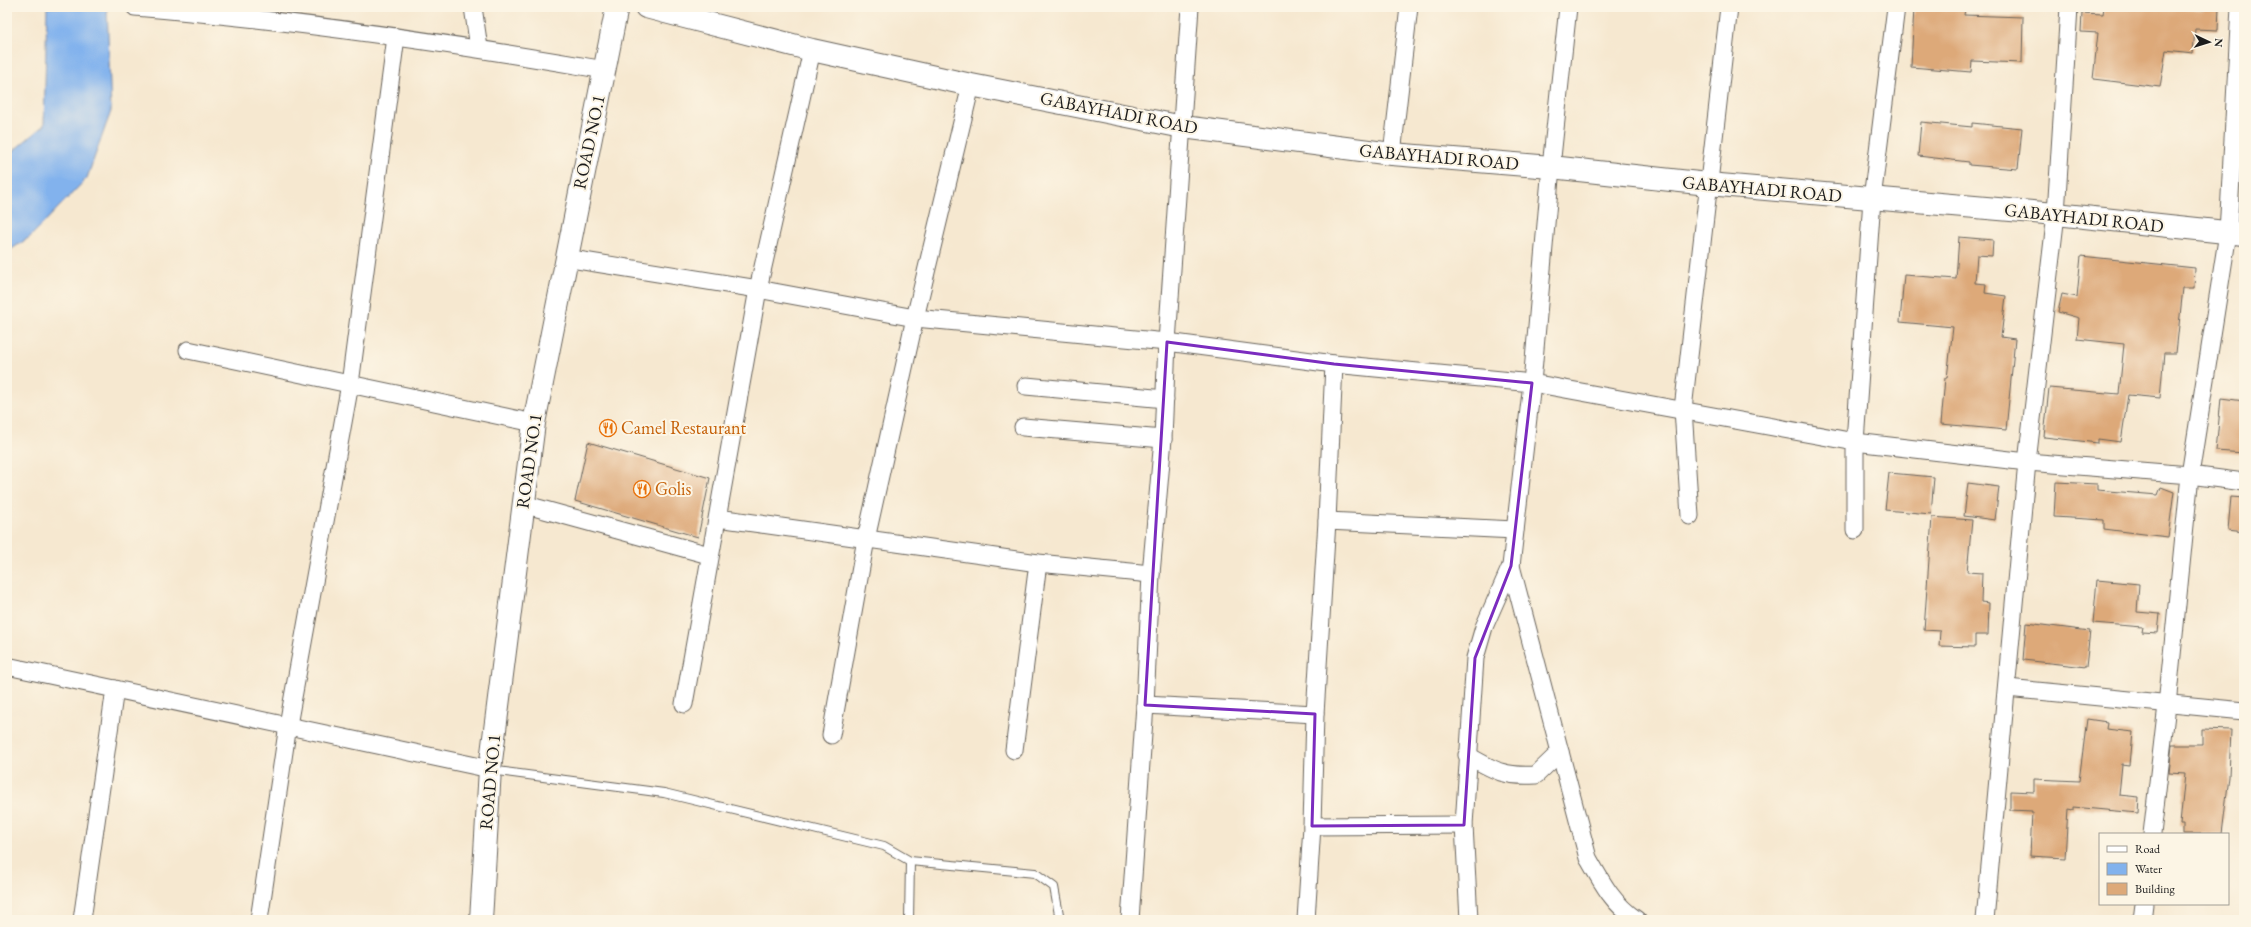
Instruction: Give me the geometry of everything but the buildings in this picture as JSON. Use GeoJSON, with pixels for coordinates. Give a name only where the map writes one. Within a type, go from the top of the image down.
{"type":"FeatureCollection","features":[{"type":"Feature","properties":{"kind":"main road","name":"ROAD NO.1"},"geometry":{"type":"LineString","coordinates":[[481,920],[490,770],[534,423],[565,258],[617,7]]}},
{"type":"Feature","properties":{"kind":"main road","name":"GABAYHADI ROAD"},"geometry":{"type":"LineString","coordinates":[[646,7],[812,50],[1183,127],[1392,154],[1872,199],[2056,214],[2236,233]]}},
{"type":"Feature","properties":{"kind":"street"},"geometry":{"type":"LineString","coordinates":[[135,7],[243,11],[396,37],[479,48],[605,70]]}},
{"type":"Feature","properties":{"kind":"street"},"geometry":{"type":"LineString","coordinates":[[473,7],[479,48]]}},
{"type":"Feature","properties":{"kind":"street"},"geometry":{"type":"LineString","coordinates":[[1130,920],[1146,705],[1151,574],[1163,439],[1167,342],[1183,127],[1190,7]]}},
{"type":"Feature","properties":{"kind":"street"},"geometry":{"type":"LineString","coordinates":[[1392,154],[1409,7]]}},
{"type":"Feature","properties":{"kind":"street"},"geometry":{"type":"LineString","coordinates":[[1470,920],[1464,825],[1475,658],[1484,627],[1511,566],[1532,383],[1551,168],[1568,7]]}},
{"type":"Feature","properties":{"kind":"street"},"geometry":{"type":"LineString","coordinates":[[1690,516],[1683,410],[1729,7]]}},
{"type":"Feature","properties":{"kind":"street"},"geometry":{"type":"LineString","coordinates":[[1855,530],[1856,442],[1872,199],[1896,7]]}},
{"type":"Feature","properties":{"kind":"street"},"geometry":{"type":"LineString","coordinates":[[1986,920],[2027,462],[2056,214],[2069,7]]}},
{"type":"Feature","properties":{"kind":"street"},"geometry":{"type":"LineString","coordinates":[[2152,833],[2167,705],[2190,475],[2236,233],[2240,7]]}},
{"type":"Feature","properties":{"kind":"street"},"geometry":{"type":"LineString","coordinates":[[259,920],[288,725],[350,384],[396,37]]}},
{"type":"Feature","properties":{"kind":"street"},"geometry":{"type":"LineString","coordinates":[[684,704],[709,555],[718,518],[758,289],[812,50]]}},
{"type":"Feature","properties":{"kind":"street"},"geometry":{"type":"LineString","coordinates":[[831,734],[866,539],[915,318],[971,84]]}},
{"type":"Feature","properties":{"kind":"street"},"geometry":{"type":"LineString","coordinates":[[565,258],[758,289],[915,318],[1167,342],[1334,364],[1532,383],[1856,442],[2027,462],[2190,475],[2244,482]]}},
{"type":"Feature","properties":{"kind":"street"},"geometry":{"type":"LineString","coordinates":[[188,350],[534,423]]}},
{"type":"Feature","properties":{"kind":"street"},"geometry":{"type":"LineString","coordinates":[[1306,920],[1312,826],[1315,714],[1327,520],[1334,364]]}},
{"type":"Feature","properties":{"kind":"street"},"geometry":{"type":"LineString","coordinates":[[1026,386],[1164,398]]}},
{"type":"Feature","properties":{"kind":"street"},"geometry":{"type":"LineString","coordinates":[[1023,427],[1163,439]]}},
{"type":"Feature","properties":{"kind":"street"},"geometry":{"type":"LineString","coordinates":[[523,504],[709,555]]}},
{"type":"Feature","properties":{"kind":"street"},"geometry":{"type":"LineString","coordinates":[[718,518],[1038,563],[1151,574]]}},
{"type":"Feature","properties":{"kind":"street"},"geometry":{"type":"LineString","coordinates":[[1327,520],[1515,530]]}},
{"type":"Feature","properties":{"kind":"street"},"geometry":{"type":"LineString","coordinates":[[1014,750],[1038,563]]}},
{"type":"Feature","properties":{"kind":"street"},"geometry":{"type":"LineString","coordinates":[[1511,566],[1588,858],[1608,894],[1624,912],[1637,920]]}},
{"type":"Feature","properties":{"kind":"street"},"geometry":{"type":"LineString","coordinates":[[7,666],[288,725],[490,770]]}},
{"type":"Feature","properties":{"kind":"street"},"geometry":{"type":"LineString","coordinates":[[82,920],[115,688]]}},
{"type":"Feature","properties":{"kind":"street"},"geometry":{"type":"LineString","coordinates":[[2007,688],[2167,705],[2244,711]]}},
{"type":"Feature","properties":{"kind":"street"},"geometry":{"type":"LineString","coordinates":[[1146,705],[1315,714]]}},
{"type":"Feature","properties":{"kind":"street"},"geometry":{"type":"LineString","coordinates":[[1468,756],[1496,772],[1517,776],[1536,775],[1560,752]]}},
{"type":"Feature","properties":{"kind":"street"},"geometry":{"type":"LineString","coordinates":[[1312,826],[1464,825]]}},
{"type":"Feature","properties":{"kind":"street"},"geometry":{"type":"LineString","coordinates":[[2142,920],[2144,905]]}},
{"type":"Feature","properties":{"kind":"lane"},"geometry":{"type":"LineString","coordinates":[[490,770],[664,793],[884,846],[910,861],[1035,873],[1054,887],[1060,920]]}},
{"type":"Feature","properties":{"kind":"lane"},"geometry":{"type":"LineString","coordinates":[[909,920],[910,861]]}},
{"type":"Feature","properties":{"kind":"highlighted area"},"geometry":{"type":"Polygon","coordinates":[[[1167,342],[1334,364],[1532,383],[1511,566],[1475,658],[1464,825],[1312,826],[1315,714],[1145,705],[1167,342]]]}},
{"type":"Feature","properties":{"kind":"water"},"geometry":{"type":"Polygon","coordinates":[[[47,7],[107,7],[111,111],[87,178],[30,237],[7,252],[7,156],[44,125],[47,7]]]}},
{"type":"Feature","properties":{"kind":"place","name":"Camel Restaurant"},"geometry":{"type":"Point","coordinates":[608,428]}},
{"type":"Feature","properties":{"kind":"place","name":"Golis"},"geometry":{"type":"Point","coordinates":[642,489]}}]}
